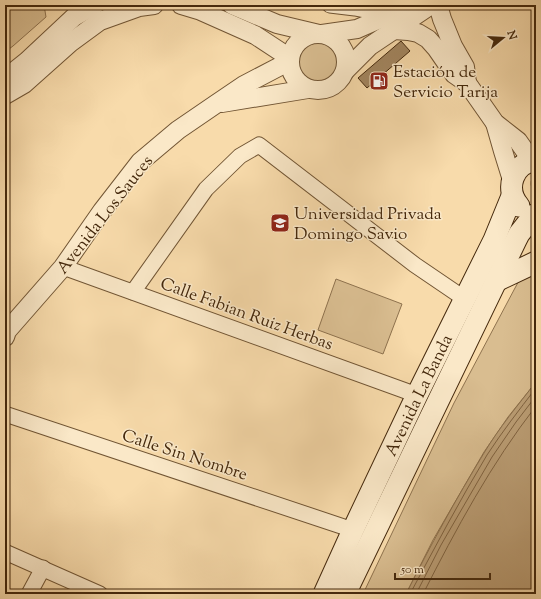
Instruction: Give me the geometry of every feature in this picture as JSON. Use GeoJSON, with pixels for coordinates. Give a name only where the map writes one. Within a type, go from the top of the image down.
{"type":"FeatureCollection","features":[{"type":"Feature","properties":{"kind":"main road","name":"Avenida La Banda"},"geometry":{"type":"LineString","coordinates":[[324,594],[417,395],[494,240],[512,188],[516,171],[527,162],[534,160]]}},
{"type":"Feature","properties":{"kind":"main road"},"geometry":{"type":"LineString","coordinates":[[512,188],[516,202],[521,208],[535,215]]}},
{"type":"Feature","properties":{"kind":"main road","name":"Avenida La Banda"},"geometry":{"type":"LineString","coordinates":[[345,594],[519,234],[535,215]]}},
{"type":"Feature","properties":{"kind":"main road"},"geometry":{"type":"LineString","coordinates":[[496,281],[536,262]]}},
{"type":"Feature","properties":{"kind":"street"},"geometry":{"type":"LineString","coordinates":[[5,77],[8,77],[27,61],[74,17],[95,5]]}},
{"type":"Feature","properties":{"kind":"street"},"geometry":{"type":"LineString","coordinates":[[5,95],[24,84],[70,43],[100,21],[139,7],[154,5]]}},
{"type":"Feature","properties":{"kind":"street"},"geometry":{"type":"LineString","coordinates":[[181,5],[201,11],[255,35],[290,59]]}},
{"type":"Feature","properties":{"kind":"street"},"geometry":{"type":"LineString","coordinates":[[232,5],[276,24],[332,37],[339,43],[344,51],[347,60],[346,70]]}},
{"type":"Feature","properties":{"kind":"street"},"geometry":{"type":"LineString","coordinates":[[330,5],[355,8],[408,31],[418,33],[428,39],[454,74],[467,83],[495,123],[518,140],[534,160]]}},
{"type":"Feature","properties":{"kind":"street"},"geometry":{"type":"LineString","coordinates":[[406,5],[391,23],[370,46],[346,70],[336,85],[327,90],[318,91],[308,89],[300,85],[294,78],[291,70],[290,59],[294,48],[300,41],[309,36],[391,23],[431,5]]}},
{"type":"Feature","properties":{"kind":"street"},"geometry":{"type":"LineString","coordinates":[[438,5],[453,46],[465,67],[467,83]]}},
{"type":"Feature","properties":{"kind":"street","name":"Avenida Los Sauces"},"geometry":{"type":"LineString","coordinates":[[5,337],[7,330],[63,267],[102,211],[140,162],[178,130],[244,85],[290,59]]}},
{"type":"Feature","properties":{"kind":"street","name":"Avenida Los Sauces"},"geometry":{"type":"LineString","coordinates":[[216,104],[308,89]]}},
{"type":"Feature","properties":{"kind":"street"},"geometry":{"type":"LineString","coordinates":[[495,123],[512,188]]}},
{"type":"Feature","properties":{"kind":"street"},"geometry":{"type":"LineString","coordinates":[[134,292],[206,189],[240,156],[260,146],[415,265],[465,300]]}},
{"type":"Feature","properties":{"kind":"street","name":"Calle Fabian Ruiz Herbas"},"geometry":{"type":"LineString","coordinates":[[63,267],[417,395]]}},
{"type":"Feature","properties":{"kind":"street","name":"Calle Sin Nombre"},"geometry":{"type":"LineString","coordinates":[[5,414],[353,530]]}},
{"type":"Feature","properties":{"kind":"street"},"geometry":{"type":"LineString","coordinates":[[5,552],[100,594]]}},
{"type":"Feature","properties":{"kind":"street"},"geometry":{"type":"LineString","coordinates":[[29,594],[42,568]]}},
{"type":"Feature","properties":{"kind":"shaded area"},"geometry":{"type":"Polygon","coordinates":[[[5,5],[44,5],[46,17],[5,52],[5,5]]]}},
{"type":"Feature","properties":{"kind":"shaded area"},"geometry":{"type":"Polygon","coordinates":[[[318,43],[333,49],[339,64],[333,79],[318,85],[303,79],[297,64],[303,49],[318,43]]]}},
{"type":"Feature","properties":{"kind":"shaded area"},"geometry":{"type":"Polygon","coordinates":[[[536,173],[536,194],[532,189],[531,181],[536,173]]]}},
{"type":"Feature","properties":{"kind":"shaded area"},"geometry":{"type":"Polygon","coordinates":[[[536,271],[536,382],[508,417],[484,452],[433,540],[406,594],[363,594],[454,403],[515,288],[521,277],[536,271]]]}},
{"type":"Feature","properties":{"kind":"shaded area"},"geometry":{"type":"Polygon","coordinates":[[[336,279],[402,304],[383,354],[318,330],[336,279]]]}},
{"type":"Feature","properties":{"kind":"water"},"geometry":{"type":"Polygon","coordinates":[[[536,382],[536,594],[406,594],[424,558],[484,453],[502,426],[536,382]]]}},
{"type":"Feature","properties":{"kind":"building"},"geometry":{"type":"Polygon","coordinates":[[[401,41],[410,51],[367,88],[358,78],[401,41]]]}},
{"type":"Feature","properties":{"kind":"place","name":"Estación de Servicio Tarija"},"geometry":{"type":"Point","coordinates":[379,81]}},
{"type":"Feature","properties":{"kind":"place","name":"Universidad Privada Domingo Savio"},"geometry":{"type":"Point","coordinates":[280,223]}}]}
